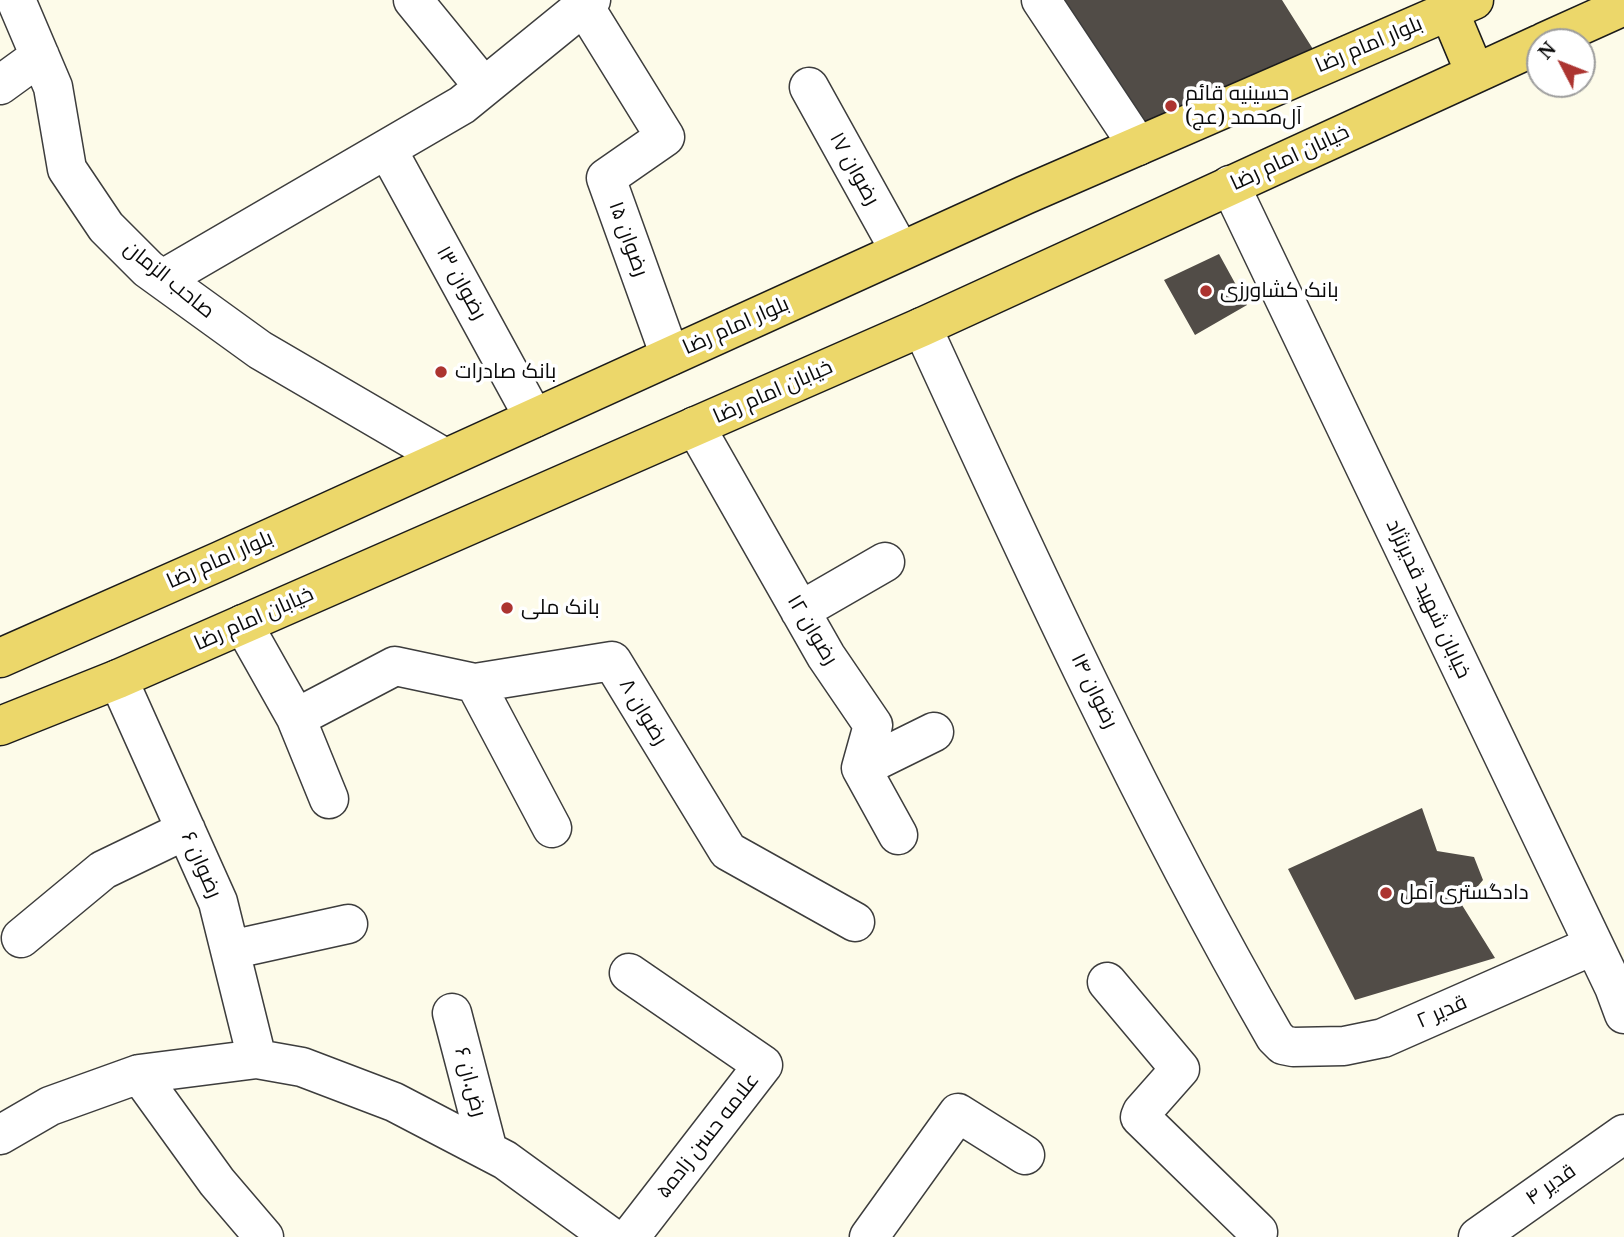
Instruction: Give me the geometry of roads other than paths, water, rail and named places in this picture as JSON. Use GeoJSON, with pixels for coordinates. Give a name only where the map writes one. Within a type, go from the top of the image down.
{"type":"FeatureCollection","features":[{"type":"Feature","properties":{"kind":"main road","name":"بلوار امام رضا"},"geometry":{"type":"LineString","coordinates":[[0,658],[220,561],[900,251],[1462,5]]}},
{"type":"Feature","properties":{"kind":"main road"},"geometry":{"type":"LineString","coordinates":[[1462,5],[1475,73]]}},
{"type":"Feature","properties":{"kind":"main road","name":"خیابان امام رضا"},"geometry":{"type":"LineString","coordinates":[[1575,28],[1624,6]]}},
{"type":"Feature","properties":{"kind":"main road","name":"خیابان امام رضا"},"geometry":{"type":"LineString","coordinates":[[0,726],[118,679],[922,327],[1526,50]]}},
{"type":"Feature","properties":{"kind":"street"},"geometry":{"type":"LineString","coordinates":[[413,0],[484,88]]}},
{"type":"Feature","properties":{"kind":"street"},"geometry":{"type":"LineString","coordinates":[[1041,0],[1138,146]]}},
{"type":"Feature","properties":{"kind":"street"},"geometry":{"type":"LineString","coordinates":[[163,279],[462,105],[587,3]]}},
{"type":"Feature","properties":{"kind":"street","name":"رضوان ۱۵"},"geometry":{"type":"LineString","coordinates":[[587,3],[665,138],[606,178],[670,356]]}},
{"type":"Feature","properties":{"kind":"street","name":"صاحب الزمان"},"geometry":{"type":"LineString","coordinates":[[30,6],[40,56],[53,88],[67,169],[106,227],[163,279],[260,350],[445,458]]}},
{"type":"Feature","properties":{"kind":"street"},"geometry":{"type":"LineString","coordinates":[[0,85],[40,56]]}},
{"type":"Feature","properties":{"kind":"street","name":"رضوان ۱۷"},"geometry":{"type":"LineString","coordinates":[[809,88],[900,251]]}},
{"type":"Feature","properties":{"kind":"street","name":"رضوان ۱۳"},"geometry":{"type":"LineString","coordinates":[[387,149],[534,418]]}},
{"type":"Feature","properties":{"kind":"street","name":"خيابان شهيد قديرنژاد"},"geometry":{"type":"LineString","coordinates":[[1230,185],[1592,946],[1621,995]]}},
{"type":"Feature","properties":{"kind":"street","name":"رضوان ۱۴"},"geometry":{"type":"LineString","coordinates":[[922,327],[1005,509],[1132,769],[1233,963],[1275,1037],[1283,1045]]}},
{"type":"Feature","properties":{"kind":"street","name":"رضوان ۱۲"},"geometry":{"type":"LineString","coordinates":[[695,426],[826,656],[873,725],[861,768]]}},
{"type":"Feature","properties":{"kind":"street"},"geometry":{"type":"LineString","coordinates":[[800,611],[885,562]]}},
{"type":"Feature","properties":{"kind":"street"},"geometry":{"type":"LineString","coordinates":[[243,624],[296,718],[329,799]]}},
{"type":"Feature","properties":{"kind":"street","name":"رضوان ۸"},"geometry":{"type":"LineString","coordinates":[[296,718],[395,666],[475,683],[612,661],[728,851],[855,922]]}},
{"type":"Feature","properties":{"kind":"street","name":"رضوان ۶"},"geometry":{"type":"LineString","coordinates":[[118,679],[218,902],[257,1059]]}},
{"type":"Feature","properties":{"kind":"street"},"geometry":{"type":"LineString","coordinates":[[475,683],[552,828]]}},
{"type":"Feature","properties":{"kind":"street"},"geometry":{"type":"LineString","coordinates":[[898,835],[861,768],[934,732]]}},
{"type":"Feature","properties":{"kind":"street"},"geometry":{"type":"LineString","coordinates":[[21,938],[103,870],[186,830]]}},
{"type":"Feature","properties":{"kind":"street"},"geometry":{"type":"LineString","coordinates":[[230,950],[348,924]]}},
{"type":"Feature","properties":{"kind":"street","name":"قدیر ۲"},"geometry":{"type":"LineString","coordinates":[[1283,1045],[1343,1046],[1382,1038],[1592,946]]}},
{"type":"Feature","properties":{"kind":"street","name":"علامه حسن زاده۵"},"geometry":{"type":"LineString","coordinates":[[629,973],[763,1065],[629,1237]]}},
{"type":"Feature","properties":{"kind":"street"},"geometry":{"type":"LineString","coordinates":[[1107,982],[1180,1069],[1142,1112],[1140,1118],[1258,1232],[1255,1237]]}},
{"type":"Feature","properties":{"kind":"street","name":"رض.ان ۶"},"geometry":{"type":"LineString","coordinates":[[452,1013],[488,1151]]}},
{"type":"Feature","properties":{"kind":"street"},"geometry":{"type":"LineString","coordinates":[[0,1135],[50,1106],[139,1074],[257,1059],[302,1067],[394,1102],[505,1160],[611,1237]]}},
{"type":"Feature","properties":{"kind":"street"},"geometry":{"type":"LineString","coordinates":[[139,1074],[217,1182],[264,1237]]}},
{"type":"Feature","properties":{"kind":"street"},"geometry":{"type":"LineString","coordinates":[[869,1237],[958,1113],[1025,1155]]}},
{"type":"Feature","properties":{"kind":"street","name":"قدیر ۴"},"geometry":{"type":"LineString","coordinates":[[1478,1237],[1624,1134]]}},
{"type":"Feature","properties":{"kind":"place","name":"حسینیه قائم آل‌محمد (عج)"},"geometry":{"type":"Point","coordinates":[1171,106]}},
{"type":"Feature","properties":{"kind":"place","name":"بانک کشاورزی"},"geometry":{"type":"Point","coordinates":[1206,291]}},
{"type":"Feature","properties":{"kind":"place","name":"بانک صادرات"},"geometry":{"type":"Point","coordinates":[441,372]}},
{"type":"Feature","properties":{"kind":"place","name":"بانک‌ ملی"},"geometry":{"type":"Point","coordinates":[507,608]}},
{"type":"Feature","properties":{"kind":"place","name":"دادگستری آمل"},"geometry":{"type":"Point","coordinates":[1386,893]}}]}
